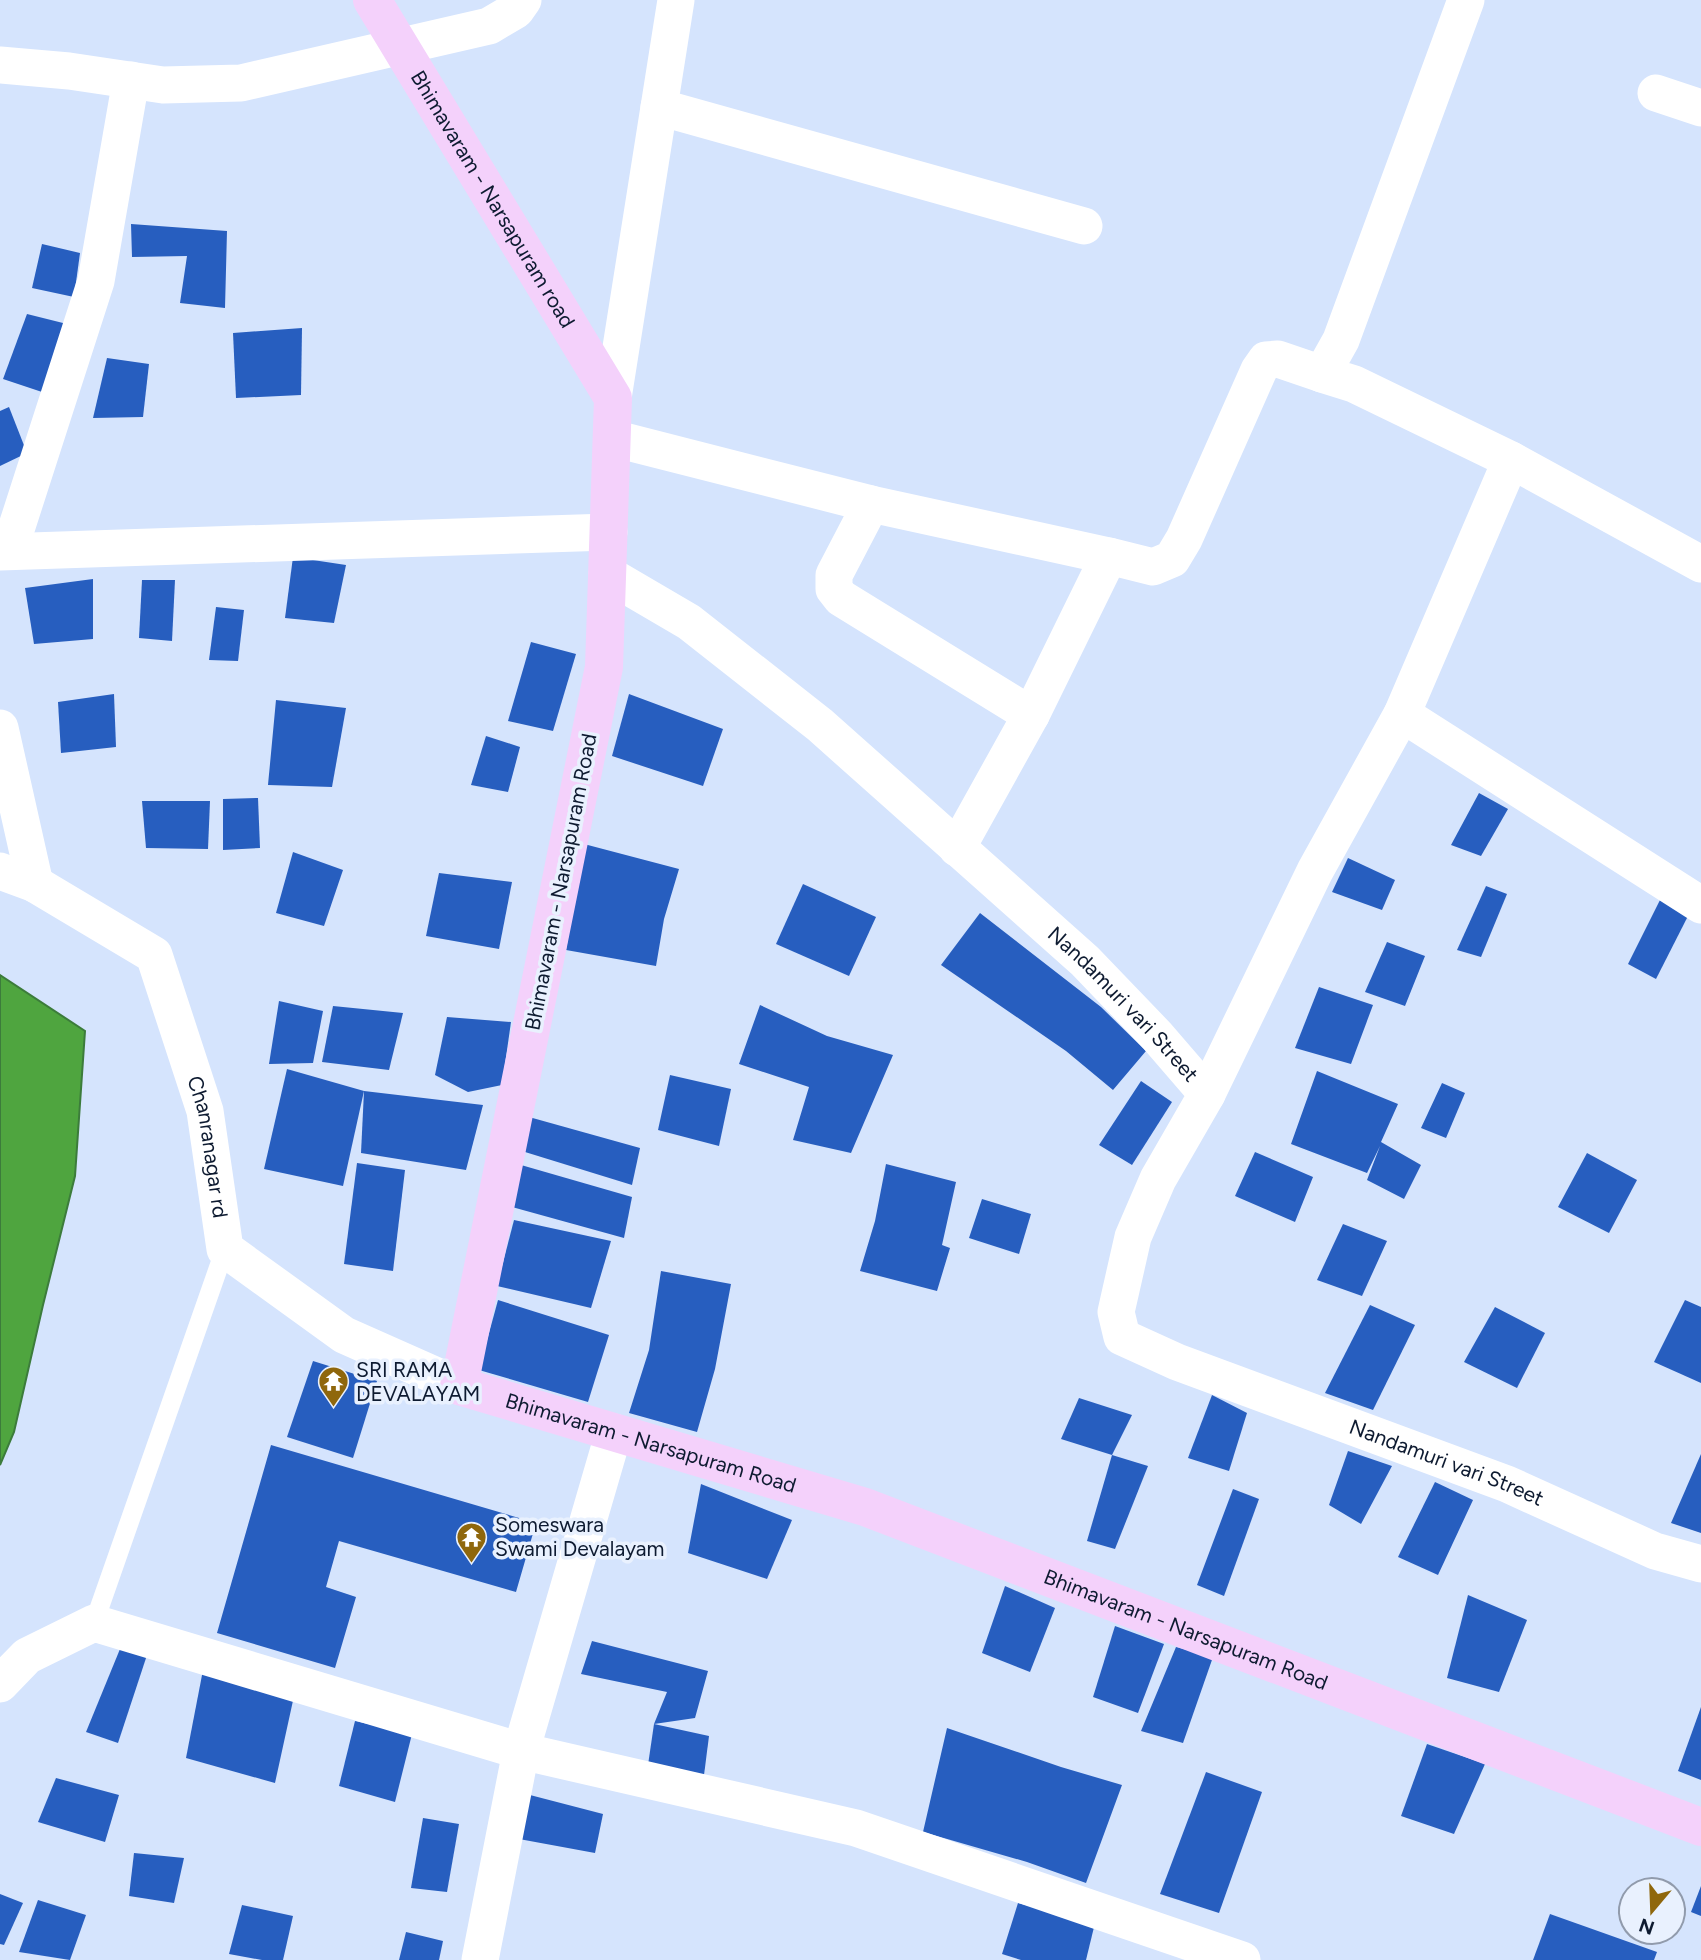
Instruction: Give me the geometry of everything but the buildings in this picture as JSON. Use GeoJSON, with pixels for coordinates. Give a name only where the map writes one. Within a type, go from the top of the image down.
{"type":"FeatureCollection","features":[{"type":"Feature","properties":{"kind":"main road","name":"Bhimavaram - Narsapuram road"},"geometry":{"type":"LineString","coordinates":[[372,0],[613,398]]}},
{"type":"Feature","properties":{"kind":"main road","name":"Bhimavaram - Narsapuram Road"},"geometry":{"type":"LineString","coordinates":[[613,398],[604,667],[459,1386],[865,1507],[1701,1826]]}},
{"type":"Feature","properties":{"kind":"street"},"geometry":{"type":"LineString","coordinates":[[0,65],[69,71],[163,85],[241,83],[489,26],[516,10],[523,0]]}},
{"type":"Feature","properties":{"kind":"street"},"geometry":{"type":"LineString","coordinates":[[613,398],[676,0]]}},
{"type":"Feature","properties":{"kind":"street"},"geometry":{"type":"LineString","coordinates":[[1322,374],[1341,340],[1466,0]]}},
{"type":"Feature","properties":{"kind":"street"},"geometry":{"type":"LineString","coordinates":[[131,80],[96,281],[5,552],[609,532]]}},
{"type":"Feature","properties":{"kind":"street"},"geometry":{"type":"LineString","coordinates":[[1656,93],[1701,108]]}},
{"type":"Feature","properties":{"kind":"street"},"geometry":{"type":"LineString","coordinates":[[659,107],[1084,226]]}},
{"type":"Feature","properties":{"kind":"street"},"geometry":{"type":"LineString","coordinates":[[612,438],[872,504],[1153,567],[1172,559],[1184,539],[1259,370],[1266,360],[1278,359],[1354,384],[1511,460],[1701,564]]}},
{"type":"Feature","properties":{"kind":"street"},"geometry":{"type":"LineString","coordinates":[[1207,1094],[1315,872],[1402,714],[1511,460]]}},
{"type":"Feature","properties":{"kind":"street"},"geometry":{"type":"LineString","coordinates":[[872,504],[834,575],[834,589],[841,598],[1031,715]]}},
{"type":"Feature","properties":{"kind":"street"},"geometry":{"type":"LineString","coordinates":[[957,848],[1031,715],[1109,556]]}},
{"type":"Feature","properties":{"kind":"street","name":"Nandamuri vari Street"},"geometry":{"type":"LineString","coordinates":[[607,574],[700,631],[820,726],[1085,961],[1157,1036],[1207,1094],[1158,1179],[1133,1237],[1116,1312],[1122,1337],[1177,1362],[1507,1483],[1655,1551],[1701,1564]]}},
{"type":"Feature","properties":{"kind":"street"},"geometry":{"type":"LineString","coordinates":[[1402,714],[1701,905]]}},
{"type":"Feature","properties":{"kind":"street"},"geometry":{"type":"LineString","coordinates":[[0,728],[35,884]]}},
{"type":"Feature","properties":{"kind":"street","name":"Chanranagar rd"},"geometry":{"type":"LineString","coordinates":[[0,870],[35,884],[154,955],[205,1111],[225,1249]]}},
{"type":"Feature","properties":{"kind":"street"},"geometry":{"type":"LineString","coordinates":[[225,1249],[344,1335],[459,1386]]}},
{"type":"Feature","properties":{"kind":"street"},"geometry":{"type":"LineString","coordinates":[[481,1960],[522,1751],[614,1432]]}},
{"type":"Feature","properties":{"kind":"street"},"geometry":{"type":"LineString","coordinates":[[0,1684],[27,1656],[94,1623],[522,1751],[856,1828],[1242,1960]]}},
{"type":"Feature","properties":{"kind":"lane"},"geometry":{"type":"LineString","coordinates":[[94,1623],[225,1249]]}},
{"type":"Feature","properties":{"kind":"shaded area"},"geometry":{"type":"Polygon","coordinates":[[[0,975],[85,1031],[75,1176],[14,1432],[0,1465],[0,975]]]}},
{"type":"Feature","properties":{"kind":"place","name":"SRI RAMA DEVALAYAM"},"geometry":{"type":"Point","coordinates":[333,1409]}},
{"type":"Feature","properties":{"kind":"place","name":"Someswara Swami Devalayam"},"geometry":{"type":"Point","coordinates":[472,1564]}}]}
